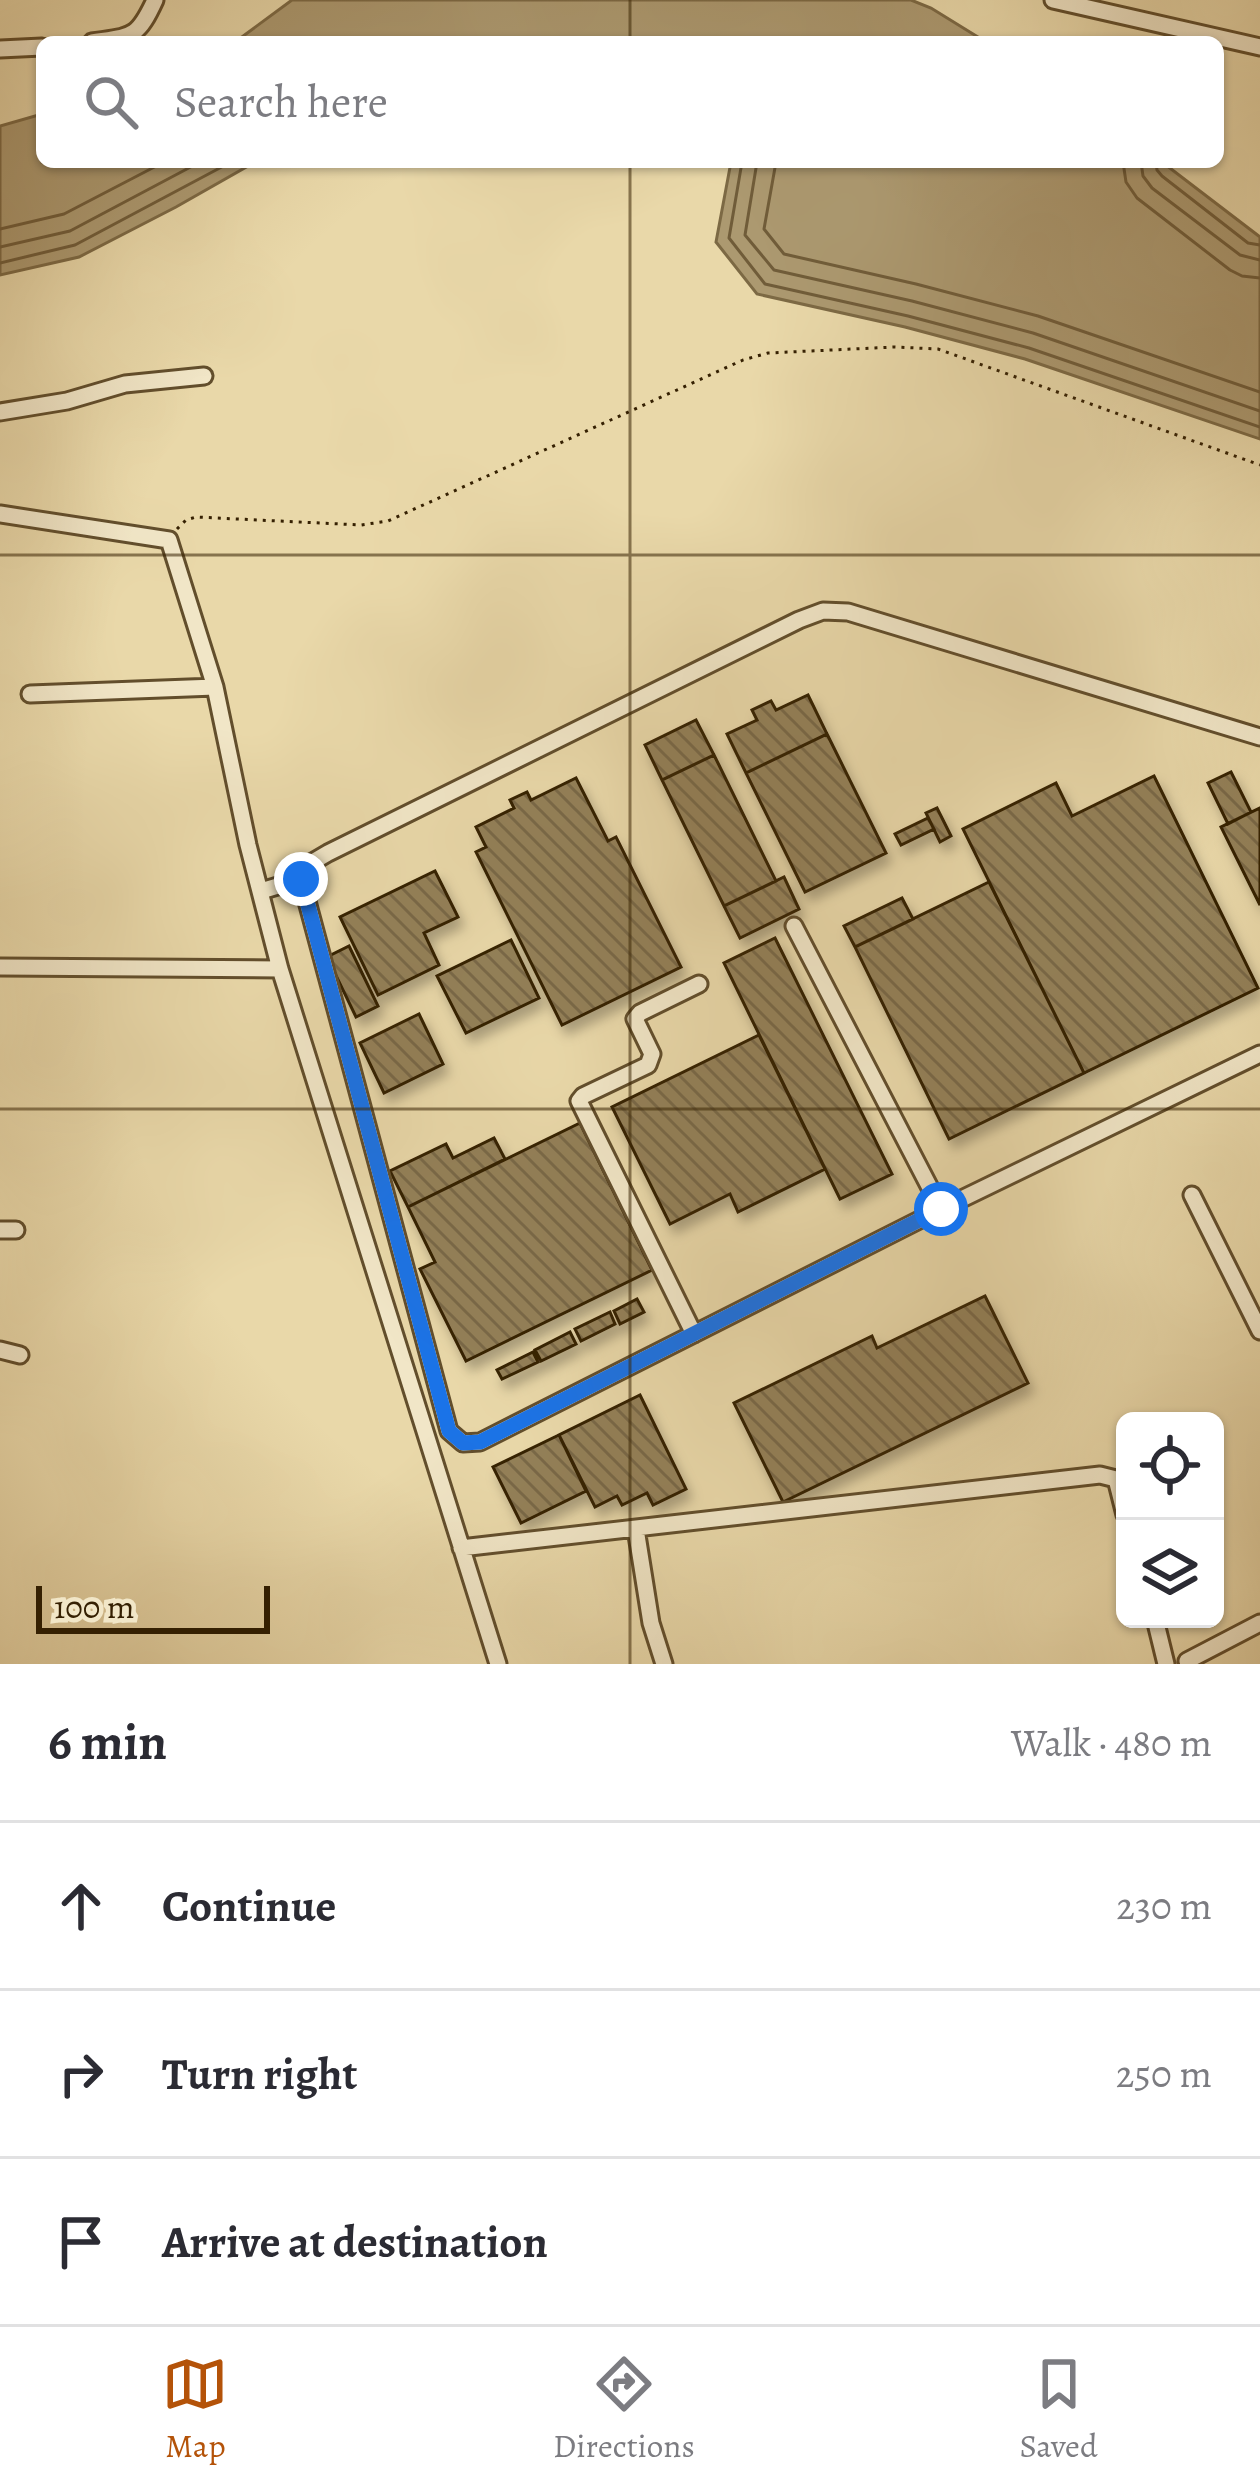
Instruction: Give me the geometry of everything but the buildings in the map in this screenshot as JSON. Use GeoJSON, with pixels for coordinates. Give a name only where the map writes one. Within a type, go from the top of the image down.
{"type":"FeatureCollection","features":[{"type":"Feature","properties":{"kind":"street"},"geometry":{"type":"LineString","coordinates":[[123,36],[133,34],[145,21],[155,0]]}},
{"type":"Feature","properties":{"kind":"street"},"geometry":{"type":"LineString","coordinates":[[1053,0],[1212,36]]}},
{"type":"Feature","properties":{"kind":"street"},"geometry":{"type":"LineString","coordinates":[[1224,39],[1260,47]]}},
{"type":"Feature","properties":{"kind":"street"},"geometry":{"type":"LineString","coordinates":[[0,49],[36,47]]}},
{"type":"Feature","properties":{"kind":"street"},"geometry":{"type":"LineString","coordinates":[[0,412],[125,384],[204,376]]}},
{"type":"Feature","properties":{"kind":"street"},"geometry":{"type":"LineString","coordinates":[[0,514],[169,540],[215,687],[280,969],[498,1664]]}},
{"type":"Feature","properties":{"kind":"street"},"geometry":{"type":"LineString","coordinates":[[260,891],[301,879],[311,863],[328,853],[823,611],[848,612],[1260,737]]}},
{"type":"Feature","properties":{"kind":"street"},"geometry":{"type":"LineString","coordinates":[[29,694],[215,687]]}},
{"type":"Feature","properties":{"kind":"street"},"geometry":{"type":"LineString","coordinates":[[301,879],[449,1431],[463,1443],[480,1442],[1260,1054]]}},
{"type":"Feature","properties":{"kind":"street"},"geometry":{"type":"LineString","coordinates":[[794,926],[941,1209]]}},
{"type":"Feature","properties":{"kind":"street"},"geometry":{"type":"LineString","coordinates":[[0,967],[280,969]]}},
{"type":"Feature","properties":{"kind":"street"},"geometry":{"type":"LineString","coordinates":[[694,1334],[579,1101],[648,1065],[652,1054],[635,1019],[699,984]]}},
{"type":"Feature","properties":{"kind":"street"},"geometry":{"type":"LineString","coordinates":[[1192,1195],[1260,1331]]}},
{"type":"Feature","properties":{"kind":"street"},"geometry":{"type":"LineString","coordinates":[[0,1350],[20,1354]]}},
{"type":"Feature","properties":{"kind":"street"},"geometry":{"type":"LineString","coordinates":[[461,1548],[1100,1474],[1116,1479]]}},
{"type":"Feature","properties":{"kind":"street"},"geometry":{"type":"LineString","coordinates":[[636,1529],[651,1623],[664,1664]]}},
{"type":"Feature","properties":{"kind":"street"},"geometry":{"type":"LineString","coordinates":[[1186,1661],[1260,1623]]}},
{"type":"Feature","properties":{"kind":"street"},"geometry":{"type":"LineString","coordinates":[[1156,1628],[1166,1664]]}},
{"type":"Feature","properties":{"kind":"path"},"geometry":{"type":"LineString","coordinates":[[169,540],[186,520],[196,517],[388,521],[768,352],[938,349],[1260,465]]}},
{"type":"Feature","properties":{"kind":"water"},"geometry":{"type":"Polygon","coordinates":[[[292,0],[911,0],[976,36],[243,36],[292,0]]]}},
{"type":"Feature","properties":{"kind":"water"},"geometry":{"type":"Polygon","coordinates":[[[36,116],[36,168],[244,168],[79,257],[0,275],[0,126],[36,116]]]}},
{"type":"Feature","properties":{"kind":"water"},"geometry":{"type":"Polygon","coordinates":[[[730,168],[1170,168],[1260,237],[1260,439],[1025,359],[757,294],[716,242],[730,168]]]}},
{"type":"Feature","properties":{"kind":"route"},"geometry":{"type":"LineString","coordinates":[[301,879],[449,1431],[463,1443],[480,1442],[941,1209]]}}]}
